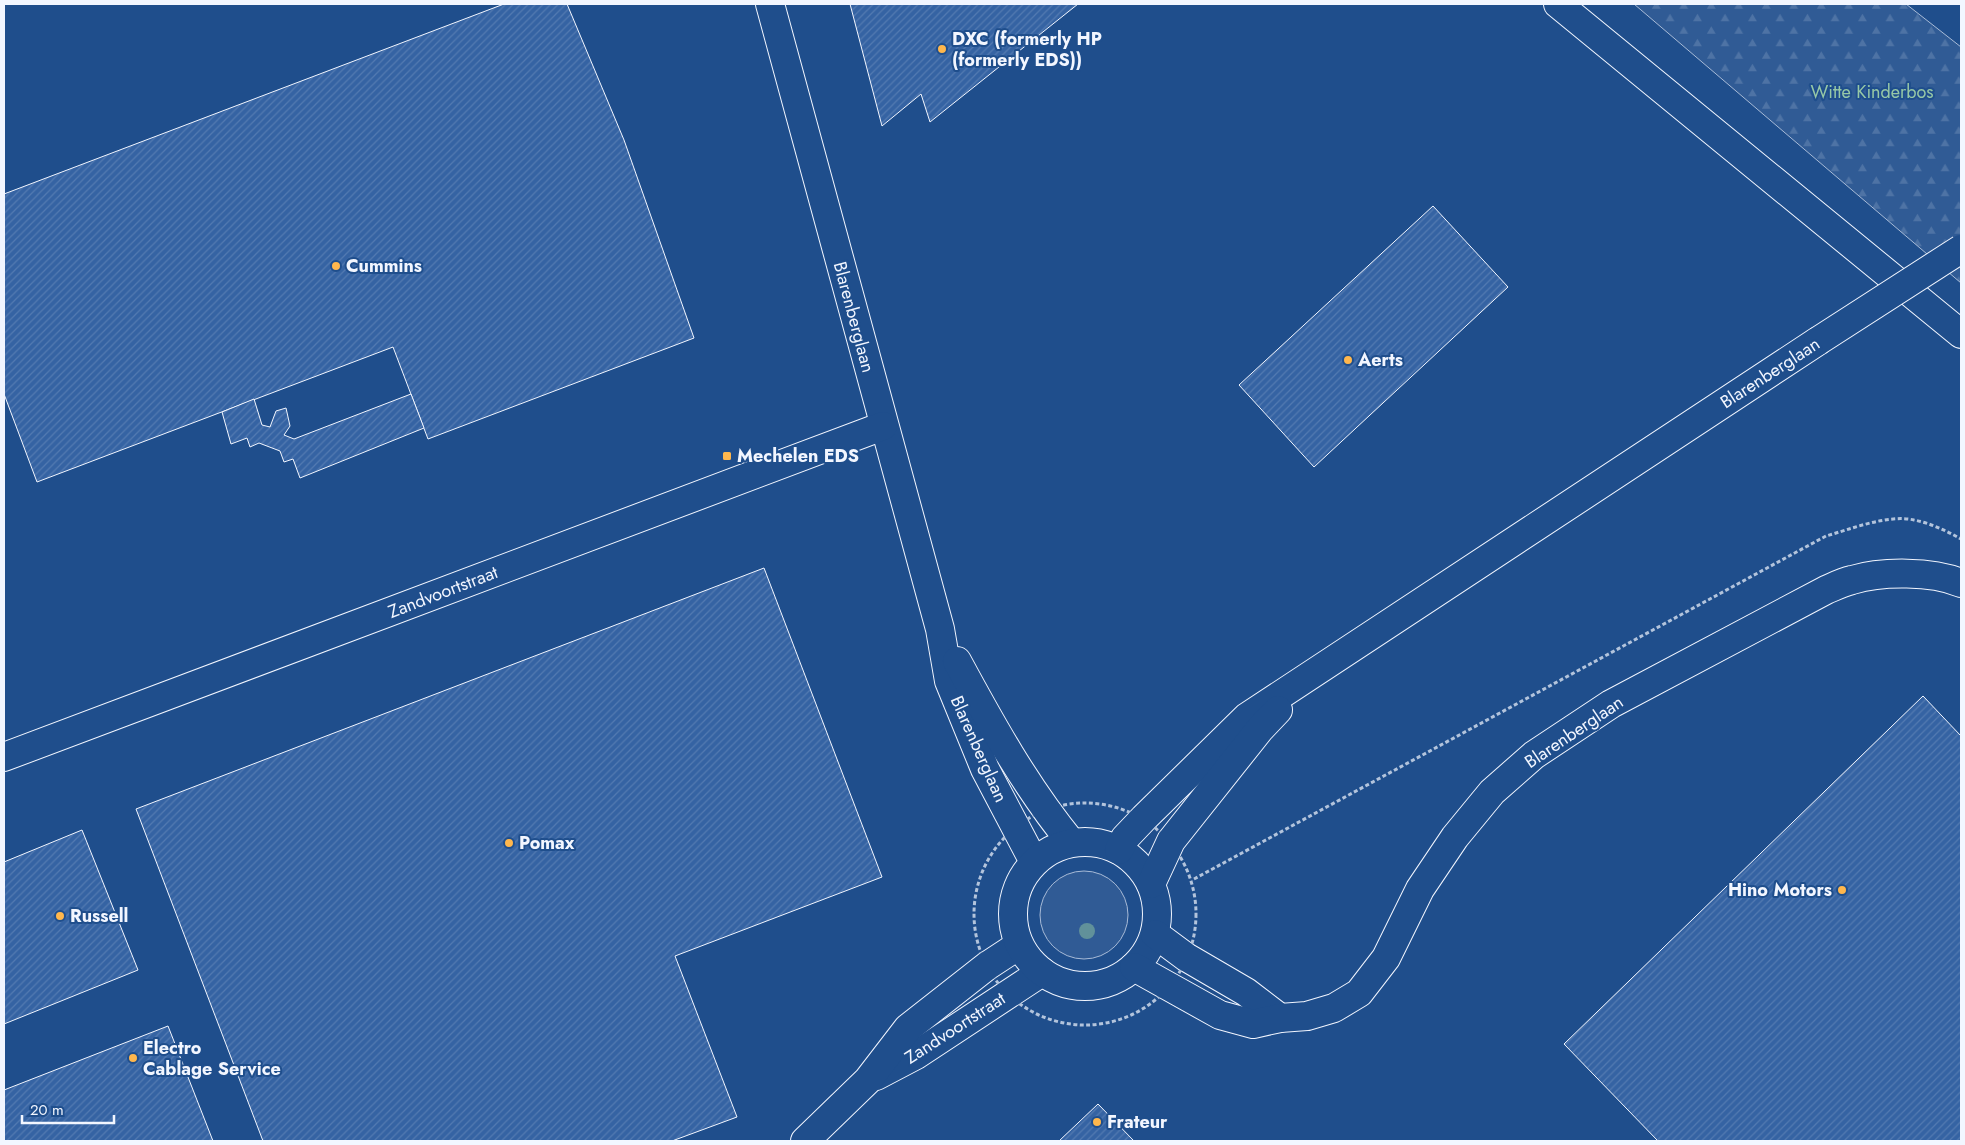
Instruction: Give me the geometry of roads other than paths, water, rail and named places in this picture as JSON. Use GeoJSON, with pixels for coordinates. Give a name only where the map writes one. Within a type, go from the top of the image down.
{"type":"FeatureCollection","features":[{"type":"Feature","properties":{"kind":"main road","name":"Blarenberglaan"},"geometry":{"type":"LineString","coordinates":[[770,4],[883,426],[940,629],[948,681],[985,769],[1034,862]]}},
{"type":"Feature","properties":{"kind":"main road"},"geometry":{"type":"LineString","coordinates":[[1558,4],[1961,334]]}},
{"type":"Feature","properties":{"kind":"main road","name":"Blarenberglaan"},"geometry":{"type":"LineString","coordinates":[[1119,850],[1125,838],[1144,818],[1246,717],[1304,681],[1361,640],[1961,249]]}},
{"type":"Feature","properties":{"kind":"main road","name":"Zandvoortstraat"},"geometry":{"type":"LineString","coordinates":[[4,757],[883,426]]}},
{"type":"Feature","properties":{"kind":"main road","name":"Blarenberglaan"},"geometry":{"type":"LineString","coordinates":[[1134,967],[1220,1015],[1253,1024],[1280,1018],[1306,1016],[1334,1008],[1359,993],[1386,958],[1420,889],[1455,837],[1492,792],[1534,755],[1611,704],[1826,590],[1872,575],[1913,574],[1961,583]]}},
{"type":"Feature","properties":{"kind":"main road","name":"Blarenberglaan"},"geometry":{"type":"LineString","coordinates":[[940,629],[976,696],[1045,810],[1071,842]]}},
{"type":"Feature","properties":{"kind":"main road","name":"Blarenberglaan"},"geometry":{"type":"LineString","coordinates":[[1151,884],[1171,842],[1260,729],[1304,681]]}},
{"type":"Feature","properties":{"kind":"main road"},"geometry":{"type":"LineString","coordinates":[[1071,842],[1096,842],[1119,850],[1138,864],[1151,884],[1157,908],[1155,934],[1147,952],[1134,967],[1118,979],[1079,986],[1059,982],[1042,972],[1028,960],[1019,945],[1013,923],[1014,901],[1020,880],[1034,862],[1051,850],[1071,842]]}},
{"type":"Feature","properties":{"kind":"main road"},"geometry":{"type":"LineString","coordinates":[[1155,934],[1186,957],[1246,992],[1280,1018]]}},
{"type":"Feature","properties":{"kind":"main road","name":"Zandvoortstraat"},"geometry":{"type":"LineString","coordinates":[[805,1141],[868,1080],[908,1028],[987,966],[1019,945]]}},
{"type":"Feature","properties":{"kind":"main road","name":"Zandvoortstraat"},"geometry":{"type":"LineString","coordinates":[[868,1080],[916,1055],[1042,972]]}},
{"type":"Feature","properties":{"kind":"place","name":"DXC (formerly HP (formerly EDS))"},"geometry":{"type":"Point","coordinates":[942,49]}},
{"type":"Feature","properties":{"kind":"place","name":"Cummins"},"geometry":{"type":"Point","coordinates":[336,266]}},
{"type":"Feature","properties":{"kind":"place","name":"Aerts"},"geometry":{"type":"Point","coordinates":[1348,360]}},
{"type":"Feature","properties":{"kind":"place","name":"Mechelen EDS"},"geometry":{"type":"Point","coordinates":[727,456]}},
{"type":"Feature","properties":{"kind":"place","name":"Pomax"},"geometry":{"type":"Point","coordinates":[509,843]}},
{"type":"Feature","properties":{"kind":"place","name":"Hino Motors"},"geometry":{"type":"Point","coordinates":[1842,890]}},
{"type":"Feature","properties":{"kind":"place","name":"Russell"},"geometry":{"type":"Point","coordinates":[60,916]}},
{"type":"Feature","properties":{"kind":"place","name":"Electro Cablage Service"},"geometry":{"type":"Point","coordinates":[133,1058]}},
{"type":"Feature","properties":{"kind":"place","name":"Frateur"},"geometry":{"type":"Point","coordinates":[1097,1122]}},
{"type":"Feature","properties":{"kind":"park label","name":"Witte Kinderbos"},"geometry":{"type":"Point","coordinates":[1872,92]}}]}
